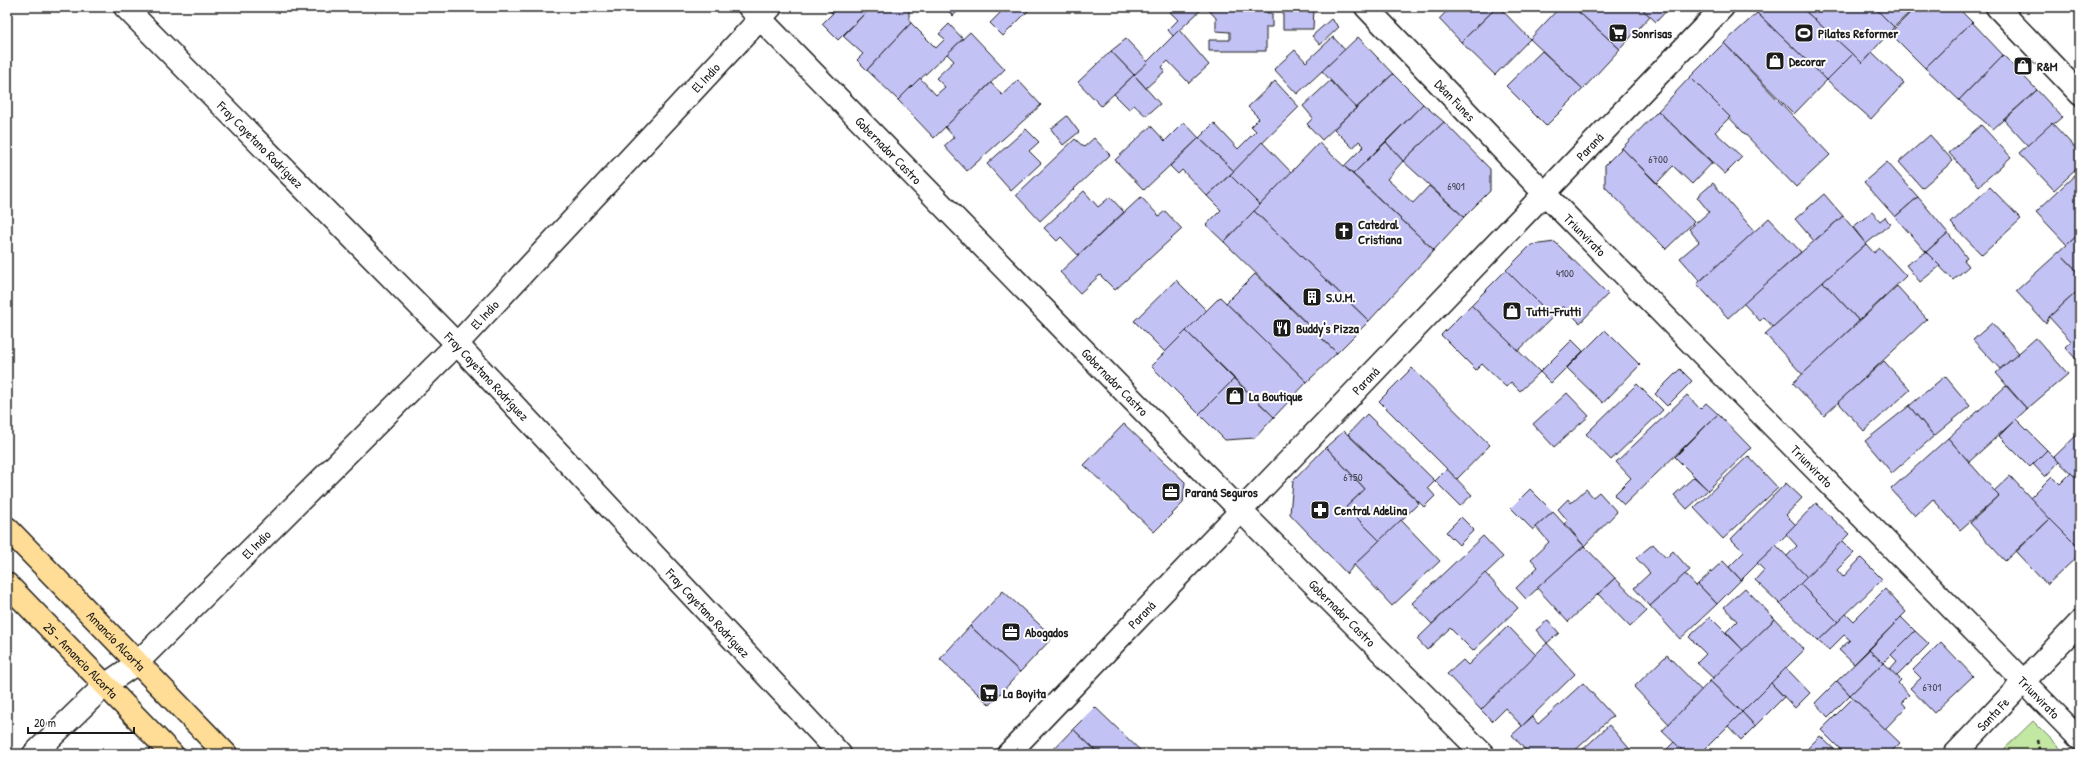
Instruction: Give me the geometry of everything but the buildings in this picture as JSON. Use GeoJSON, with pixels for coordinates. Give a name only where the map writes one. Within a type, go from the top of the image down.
{"type":"FeatureCollection","features":[{"type":"Feature","properties":{"kind":"main road","name":"Amancio Alcorta"},"geometry":{"type":"LineString","coordinates":[[7,528],[226,754]]}},
{"type":"Feature","properties":{"kind":"main road","name":"25 - Amancio Alcorta"},"geometry":{"type":"LineString","coordinates":[[7,584],[172,754]]}},
{"type":"Feature","properties":{"kind":"street","name":"Fray Cayetano Rodríguez"},"geometry":{"type":"LineString","coordinates":[[125,7],[457,344],[840,754]]}},
{"type":"Feature","properties":{"kind":"street","name":"Déan Funes"},"geometry":{"type":"LineString","coordinates":[[1366,7],[1545,194]]}},
{"type":"Feature","properties":{"kind":"street","name":"Paraná"},"geometry":{"type":"LineString","coordinates":[[1008,754],[1242,512],[1723,7]]}},
{"type":"Feature","properties":{"kind":"street"},"geometry":{"type":"LineString","coordinates":[[1997,7],[2080,94]]}},
{"type":"Feature","properties":{"kind":"street","name":"El Indio"},"geometry":{"type":"LineString","coordinates":[[34,754],[105,685],[137,663],[457,344],[760,11]]}},
{"type":"Feature","properties":{"kind":"street","name":"Gobernador Castro"},"geometry":{"type":"LineString","coordinates":[[760,11],[1242,512],[1484,754]]}},
{"type":"Feature","properties":{"kind":"street","name":"Triunvirato"},"geometry":{"type":"LineString","coordinates":[[1545,194],[2080,738]]}},
{"type":"Feature","properties":{"kind":"street","name":"Santa Fe"},"geometry":{"type":"LineString","coordinates":[[1955,754],[2080,622]]}},
{"type":"Feature","properties":{"kind":"green space"},"geometry":{"type":"Polygon","coordinates":[[[2033,721],[2066,754],[1999,754],[2033,721]]]}},
{"type":"Feature","properties":{"kind":"place","name":"Sonrisas"},"geometry":{"type":"Point","coordinates":[1618,33]}},
{"type":"Feature","properties":{"kind":"place","name":"Pilates Reformer"},"geometry":{"type":"Point","coordinates":[1804,33]}},
{"type":"Feature","properties":{"kind":"place","name":"Decorar"},"geometry":{"type":"Point","coordinates":[1775,61]}},
{"type":"Feature","properties":{"kind":"place","name":"R&M"},"geometry":{"type":"Point","coordinates":[2023,66]}},
{"type":"Feature","properties":{"kind":"place","name":"Catedral Cristiana"},"geometry":{"type":"Point","coordinates":[1344,231]}},
{"type":"Feature","properties":{"kind":"place","name":"S.U.M."},"geometry":{"type":"Point","coordinates":[1312,297]}},
{"type":"Feature","properties":{"kind":"place","name":"Tutti-Frutti"},"geometry":{"type":"Point","coordinates":[1512,311]}},
{"type":"Feature","properties":{"kind":"place","name":"Buddy's Pizza"},"geometry":{"type":"Point","coordinates":[1282,328]}},
{"type":"Feature","properties":{"kind":"place","name":"La Boutique"},"geometry":{"type":"Point","coordinates":[1235,396]}},
{"type":"Feature","properties":{"kind":"place","name":"Paraná Seguros"},"geometry":{"type":"Point","coordinates":[1171,492]}},
{"type":"Feature","properties":{"kind":"place","name":"Central Adelina"},"geometry":{"type":"Point","coordinates":[1320,510]}},
{"type":"Feature","properties":{"kind":"place","name":"Abogados"},"geometry":{"type":"Point","coordinates":[1011,632]}},
{"type":"Feature","properties":{"kind":"place","name":"La Boyita"},"geometry":{"type":"Point","coordinates":[989,693]}}]}
